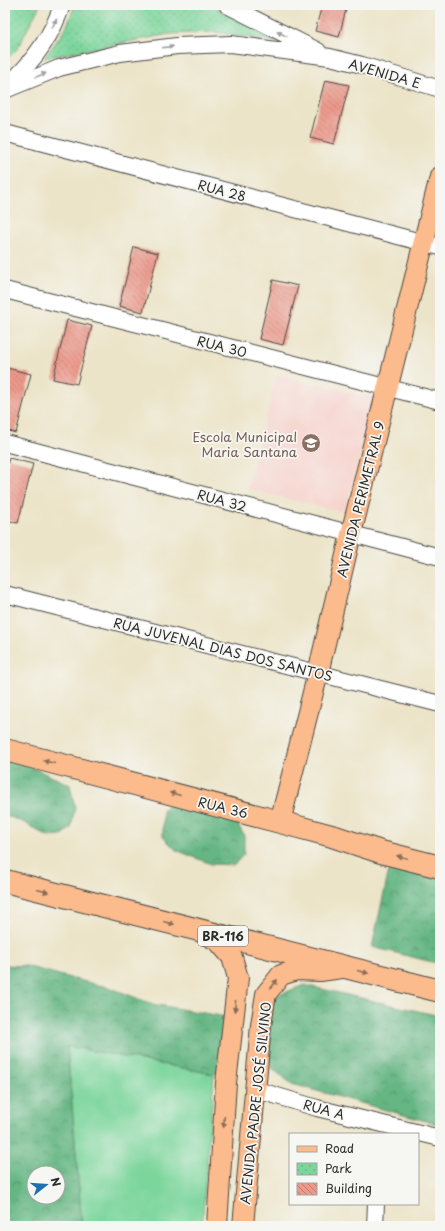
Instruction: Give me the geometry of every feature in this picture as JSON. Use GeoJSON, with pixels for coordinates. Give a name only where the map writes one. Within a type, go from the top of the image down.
{"type":"FeatureCollection","features":[{"type":"Feature","properties":{"kind":"highway","name":"RUA 36"},"geometry":{"type":"LineString","coordinates":[[5,750],[280,822],[332,836],[381,852],[440,867]]}},
{"type":"Feature","properties":{"kind":"highway","name":"BR-116"},"geometry":{"type":"LineString","coordinates":[[5,881],[342,968],[440,991]]}},
{"type":"Feature","properties":{"kind":"main road","name":"AVENIDA PERIMETRAL 9"},"geometry":{"type":"LineString","coordinates":[[280,822],[388,388],[432,245],[440,177]]}},
{"type":"Feature","properties":{"kind":"main road","name":"AVENIDA PADRE JOSÉ SILVINO"},"geometry":{"type":"LineString","coordinates":[[197,930],[219,942],[232,958],[238,978],[226,1083],[217,1226]]}},
{"type":"Feature","properties":{"kind":"main road","name":"AVENIDA PADRE JOSÉ SILVINO"},"geometry":{"type":"LineString","coordinates":[[243,1226],[254,1089],[266,994],[281,975],[297,970],[320,971],[342,968]]}},
{"type":"Feature","properties":{"kind":"street"},"geometry":{"type":"LineString","coordinates":[[5,88],[23,71],[43,46],[58,18],[62,5]]}},
{"type":"Feature","properties":{"kind":"street"},"geometry":{"type":"LineString","coordinates":[[226,5],[330,57]]}},
{"type":"Feature","properties":{"kind":"street"},"geometry":{"type":"LineString","coordinates":[[5,88],[59,68],[120,53],[177,46],[231,44],[330,57]]}},
{"type":"Feature","properties":{"kind":"street","name":"AVENIDA E"},"geometry":{"type":"LineString","coordinates":[[330,57],[362,65],[440,89]]}},
{"type":"Feature","properties":{"kind":"street","name":"RUA 28"},"geometry":{"type":"LineString","coordinates":[[5,132],[432,245]]}},
{"type":"Feature","properties":{"kind":"street","name":"RUA 30"},"geometry":{"type":"LineString","coordinates":[[5,290],[440,401]]}},
{"type":"Feature","properties":{"kind":"street","name":"RUA 32"},"geometry":{"type":"LineString","coordinates":[[5,443],[440,557]]}},
{"type":"Feature","properties":{"kind":"street","name":"RUA JUVENAL DIAS DOS SANTOS"},"geometry":{"type":"LineString","coordinates":[[5,594],[440,704]]}},
{"type":"Feature","properties":{"kind":"street","name":"RUA A"},"geometry":{"type":"LineString","coordinates":[[254,1089],[382,1129],[408,1133]]}},
{"type":"Feature","properties":{"kind":"street","name":"RUA A"},"geometry":{"type":"LineString","coordinates":[[419,1135],[440,1138]]}},
{"type":"Feature","properties":{"kind":"street"},"geometry":{"type":"LineString","coordinates":[[374,1226],[376,1205]]}},
{"type":"Feature","properties":{"kind":"shaded area","name":"Escola Municipal Maria Santana"},"geometry":{"type":"Polygon","coordinates":[[[277,375],[375,398],[345,513],[247,489],[277,375]]]}},
{"type":"Feature","properties":{"kind":"green space"},"geometry":{"type":"Polygon","coordinates":[[[5,5],[40,5],[17,49],[5,61],[5,5]]]}},
{"type":"Feature","properties":{"kind":"green space"},"geometry":{"type":"Polygon","coordinates":[[[75,5],[211,5],[279,42],[213,32],[169,34],[44,58],[66,28],[75,5]]]}},
{"type":"Feature","properties":{"kind":"green space"},"geometry":{"type":"Polygon","coordinates":[[[5,755],[70,785],[75,807],[71,828],[61,836],[48,837],[25,823],[5,815],[5,755]]]}},
{"type":"Feature","properties":{"kind":"green space"},"geometry":{"type":"Polygon","coordinates":[[[177,799],[230,809],[244,836],[244,854],[234,865],[211,864],[176,850],[163,837],[163,809],[177,799]]]}},
{"type":"Feature","properties":{"kind":"green space"},"geometry":{"type":"Polygon","coordinates":[[[391,861],[440,873],[440,964],[372,947],[391,861]]]}},
{"type":"Feature","properties":{"kind":"green space"},"geometry":{"type":"Polygon","coordinates":[[[5,965],[26,966],[111,988],[152,1004],[221,1016],[229,1026],[228,1068],[214,1074],[67,1046],[82,1226],[5,1226],[5,965]]]}},
{"type":"Feature","properties":{"kind":"green space"},"geometry":{"type":"Polygon","coordinates":[[[304,985],[440,1016],[440,1125],[292,1084],[269,1066],[271,998],[304,985]]]}},
{"type":"Feature","properties":{"kind":"green space"},"geometry":{"type":"Polygon","coordinates":[[[67,1046],[214,1074],[202,1226],[82,1226],[67,1046]]]}},
{"type":"Feature","properties":{"kind":"building"},"geometry":{"type":"Polygon","coordinates":[[[322,5],[347,5],[339,37],[315,31],[322,5]]]}},
{"type":"Feature","properties":{"kind":"building"},"geometry":{"type":"Polygon","coordinates":[[[325,80],[349,85],[334,144],[310,138],[325,80]]]}},
{"type":"Feature","properties":{"kind":"building"},"geometry":{"type":"Polygon","coordinates":[[[134,247],[158,253],[143,312],[119,306],[134,247]]]}},
{"type":"Feature","properties":{"kind":"building"},"geometry":{"type":"Polygon","coordinates":[[[273,280],[298,286],[283,345],[259,339],[273,280]]]}},
{"type":"Feature","properties":{"kind":"building"},"geometry":{"type":"Polygon","coordinates":[[[67,320],[92,326],[77,384],[53,379],[67,320]]]}},
{"type":"Feature","properties":{"kind":"building"},"geometry":{"type":"Polygon","coordinates":[[[7,368],[31,374],[16,433],[5,430],[5,375],[7,368]]]}},
{"type":"Feature","properties":{"kind":"building"},"geometry":{"type":"Polygon","coordinates":[[[9,458],[33,464],[18,523],[5,520],[5,474],[9,458]]]}},
{"type":"Feature","properties":{"kind":"place","name":"Escola Municipal Maria Santana"},"geometry":{"type":"Point","coordinates":[311,443]}}]}
